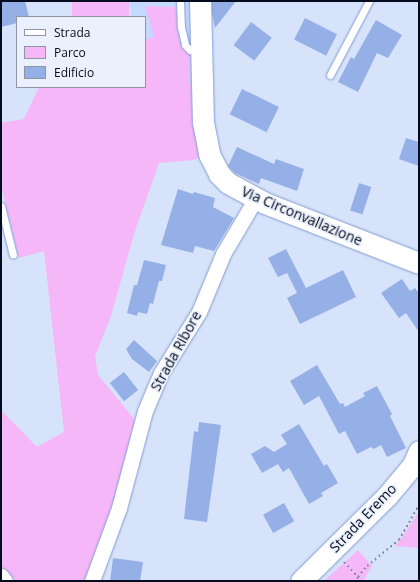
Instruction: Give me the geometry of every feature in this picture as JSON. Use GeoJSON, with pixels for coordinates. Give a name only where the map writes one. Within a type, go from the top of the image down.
{"type":"FeatureCollection","features":[{"type":"Feature","properties":{"kind":"main road","name":"Via Circonvallazione"},"geometry":{"type":"LineString","coordinates":[[200,1],[203,122],[209,154],[219,174],[228,183],[256,198],[326,228],[419,263]]}},
{"type":"Feature","properties":{"kind":"main road","name":"Strada Eremo"},"geometry":{"type":"LineString","coordinates":[[301,581],[387,496],[413,465],[419,451]]}},
{"type":"Feature","properties":{"kind":"street","name":"Strada Ribore"},"geometry":{"type":"LineString","coordinates":[[92,581],[119,508],[145,411],[161,373],[199,312],[223,254],[256,198]]}},
{"type":"Feature","properties":{"kind":"street"},"geometry":{"type":"LineString","coordinates":[[1,576],[5,581]]}},
{"type":"Feature","properties":{"kind":"lane"},"geometry":{"type":"LineString","coordinates":[[180,1],[181,27],[185,45],[190,50],[202,49]]}},
{"type":"Feature","properties":{"kind":"lane"},"geometry":{"type":"LineString","coordinates":[[330,75],[369,1]]}},
{"type":"Feature","properties":{"kind":"lane"},"geometry":{"type":"LineString","coordinates":[[1,206],[13,255]]}},
{"type":"Feature","properties":{"kind":"path"},"geometry":{"type":"LineString","coordinates":[[356,581],[367,566],[399,540],[419,505]]}},
{"type":"Feature","properties":{"kind":"path"},"geometry":{"type":"LineString","coordinates":[[343,560],[358,577]]}},
{"type":"Feature","properties":{"kind":"shaded area"},"geometry":{"type":"Polygon","coordinates":[[[129,1],[195,1],[197,84],[147,87],[146,16],[132,16],[129,1]]]}},
{"type":"Feature","properties":{"kind":"green space"},"geometry":{"type":"Polygon","coordinates":[[[72,1],[129,1],[129,16],[72,16],[72,1]]]}},
{"type":"Feature","properties":{"kind":"green space"},"geometry":{"type":"Polygon","coordinates":[[[145,6],[176,7],[179,42],[183,49],[189,53],[189,84],[197,84],[201,157],[193,160],[159,163],[134,234],[111,316],[95,356],[98,375],[135,420],[112,507],[88,581],[16,581],[1,567],[1,410],[37,447],[64,432],[44,251],[19,258],[1,186],[1,123],[24,119],[39,88],[146,88],[146,40],[154,37],[145,6]]]}},
{"type":"Feature","properties":{"kind":"green space"},"geometry":{"type":"Polygon","coordinates":[[[419,511],[419,548],[395,546],[404,535],[419,511]]]}},
{"type":"Feature","properties":{"kind":"green space"},"geometry":{"type":"Polygon","coordinates":[[[358,550],[372,566],[363,581],[324,581],[358,550]]]}},
{"type":"Feature","properties":{"kind":"building"},"geometry":{"type":"Polygon","coordinates":[[[25,1],[29,16],[16,16],[16,23],[1,27],[1,2],[25,1]]]}},
{"type":"Feature","properties":{"kind":"building"},"geometry":{"type":"Polygon","coordinates":[[[212,1],[236,1],[215,28],[212,13],[212,1]]]}},
{"type":"Feature","properties":{"kind":"building"},"geometry":{"type":"Polygon","coordinates":[[[305,18],[337,34],[326,56],[294,39],[305,18]]]}},
{"type":"Feature","properties":{"kind":"building"},"geometry":{"type":"Polygon","coordinates":[[[376,20],[402,35],[388,58],[377,53],[358,92],[338,82],[351,57],[354,59],[376,20]]]}},
{"type":"Feature","properties":{"kind":"building"},"geometry":{"type":"Polygon","coordinates":[[[251,22],[272,38],[254,61],[234,45],[251,22]]]}},
{"type":"Feature","properties":{"kind":"building"},"geometry":{"type":"Polygon","coordinates":[[[242,89],[279,107],[267,132],[230,114],[242,89]]]}},
{"type":"Feature","properties":{"kind":"building"},"geometry":{"type":"Polygon","coordinates":[[[406,138],[419,142],[419,166],[399,159],[406,138]]]}},
{"type":"Feature","properties":{"kind":"building"},"geometry":{"type":"Polygon","coordinates":[[[237,147],[274,164],[276,159],[304,169],[297,191],[261,178],[259,184],[235,173],[228,166],[237,147]]]}},
{"type":"Feature","properties":{"kind":"building"},"geometry":{"type":"Polygon","coordinates":[[[359,183],[371,187],[362,215],[350,211],[359,183]]]}},
{"type":"Feature","properties":{"kind":"building"},"geometry":{"type":"Polygon","coordinates":[[[178,189],[193,194],[194,192],[215,198],[213,207],[234,218],[214,251],[195,246],[193,253],[161,245],[178,189]]]}},
{"type":"Feature","properties":{"kind":"building"},"geometry":{"type":"Polygon","coordinates":[[[286,249],[306,288],[343,270],[356,297],[300,324],[287,298],[297,293],[287,273],[278,277],[268,258],[286,249]]]}},
{"type":"Feature","properties":{"kind":"building"},"geometry":{"type":"Polygon","coordinates":[[[144,260],[166,265],[162,281],[159,281],[153,304],[150,303],[147,314],[138,312],[137,316],[127,313],[134,285],[137,285],[144,260]]]}},
{"type":"Feature","properties":{"kind":"building"},"geometry":{"type":"Polygon","coordinates":[[[402,279],[410,291],[415,288],[419,293],[419,332],[406,313],[399,318],[381,293],[402,279]]]}},
{"type":"Feature","properties":{"kind":"building"},"geometry":{"type":"Polygon","coordinates":[[[134,340],[157,361],[149,372],[132,359],[126,349],[134,340]]]}},
{"type":"Feature","properties":{"kind":"building"},"geometry":{"type":"Polygon","coordinates":[[[317,365],[340,404],[343,403],[345,407],[365,396],[363,393],[377,386],[392,414],[390,416],[406,448],[387,457],[381,445],[374,449],[371,447],[357,454],[345,431],[339,434],[319,396],[304,405],[290,381],[317,365]]]}},
{"type":"Feature","properties":{"kind":"building"},"geometry":{"type":"Polygon","coordinates":[[[124,372],[138,390],[124,401],[110,383],[124,372]]]}},
{"type":"Feature","properties":{"kind":"building"},"geometry":{"type":"Polygon","coordinates":[[[199,422],[221,425],[207,522],[184,519],[194,431],[198,432],[199,422]]]}},
{"type":"Feature","properties":{"kind":"building"},"geometry":{"type":"Polygon","coordinates":[[[299,424],[324,466],[327,464],[338,483],[321,493],[323,496],[309,504],[289,468],[283,472],[278,464],[262,473],[251,454],[265,446],[274,452],[287,444],[281,435],[299,424]]]}},
{"type":"Feature","properties":{"kind":"building"},"geometry":{"type":"Polygon","coordinates":[[[284,503],[294,521],[273,533],[263,515],[284,503]]]}},
{"type":"Feature","properties":{"kind":"building"},"geometry":{"type":"Polygon","coordinates":[[[113,558],[143,562],[140,581],[110,581],[113,558]]]}}]}
